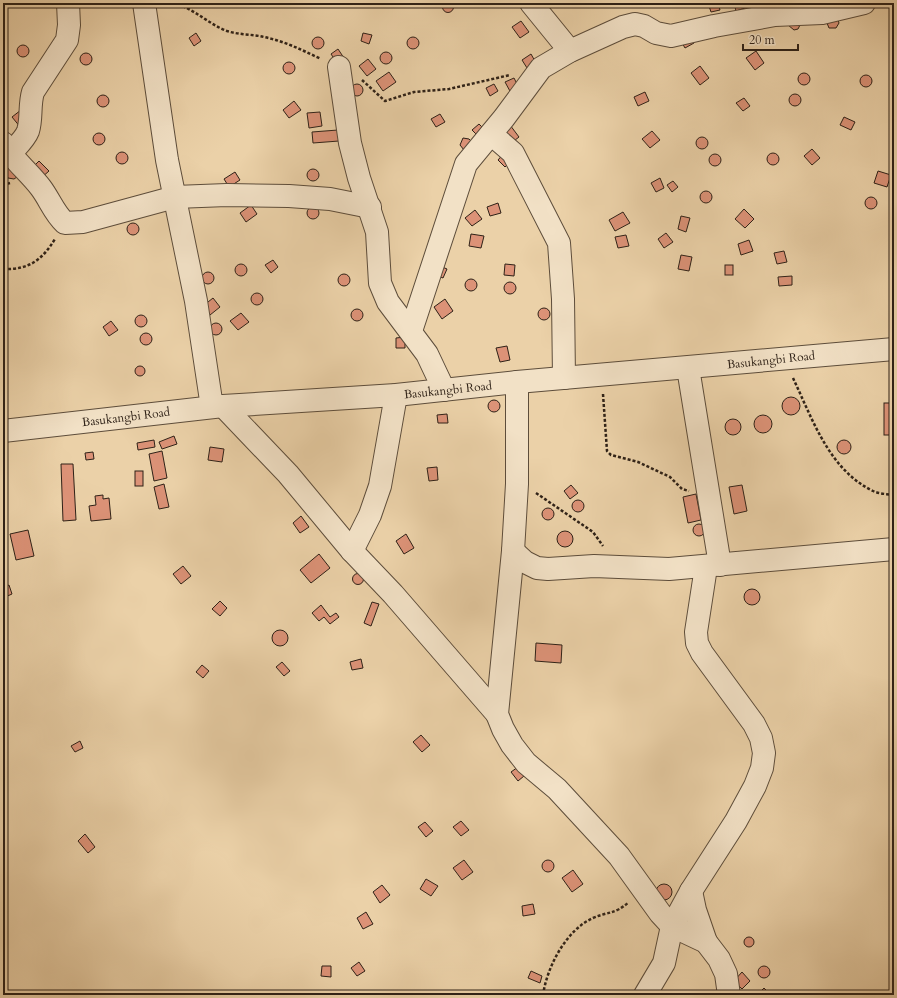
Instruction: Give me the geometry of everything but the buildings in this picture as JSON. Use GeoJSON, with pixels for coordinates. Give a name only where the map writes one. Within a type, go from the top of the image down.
{"type":"FeatureCollection","features":[{"type":"Feature","properties":{"kind":"street"},"geometry":{"type":"LineString","coordinates":[[68,3],[67,40],[32,92],[28,132],[6,148],[40,187],[55,214],[65,223],[83,222],[174,197],[227,195],[289,196],[330,199],[370,207]]}},
{"type":"Feature","properties":{"kind":"street"},"geometry":{"type":"LineString","coordinates":[[144,3],[167,160],[217,406],[288,474],[352,551],[393,594],[497,714],[509,740],[526,763],[566,798],[619,856],[650,902],[672,926],[706,942]]}},
{"type":"Feature","properties":{"kind":"street"},"geometry":{"type":"LineString","coordinates":[[531,3],[570,51]]}},
{"type":"Feature","properties":{"kind":"street"},"geometry":{"type":"LineString","coordinates":[[411,331],[466,164],[491,134],[541,68],[570,51],[622,27],[635,24],[644,26],[656,33],[671,36],[722,24],[775,15],[822,13],[864,3]]}},
{"type":"Feature","properties":{"kind":"street"},"geometry":{"type":"LineString","coordinates":[[339,67],[350,143],[359,178],[370,207],[377,232],[380,283],[388,302],[427,354],[444,390]]}},
{"type":"Feature","properties":{"kind":"street"},"geometry":{"type":"LineString","coordinates":[[491,134],[513,153],[558,243],[563,299],[564,378]]}},
{"type":"Feature","properties":{"kind":"street","name":"Basukangbi Road"},"geometry":{"type":"LineString","coordinates":[[3,431],[217,406],[396,395],[517,382],[688,368],[784,357],[894,349]]}},
{"type":"Feature","properties":{"kind":"street"},"geometry":{"type":"LineString","coordinates":[[645,995],[664,962],[672,926],[691,891],[736,821],[755,786],[762,768],[764,753],[761,738],[754,724],[702,653],[697,643],[696,632],[713,566],[707,491],[688,368]]}},
{"type":"Feature","properties":{"kind":"street"},"geometry":{"type":"LineString","coordinates":[[497,714],[514,551],[517,484],[517,382]]}},
{"type":"Feature","properties":{"kind":"street"},"geometry":{"type":"LineString","coordinates":[[352,551],[370,515],[380,486],[396,395]]}},
{"type":"Feature","properties":{"kind":"street"},"geometry":{"type":"LineString","coordinates":[[514,551],[525,562],[537,568],[548,569],[612,566],[670,569],[894,549]]}},
{"type":"Feature","properties":{"kind":"street"},"geometry":{"type":"LineString","coordinates":[[691,891],[695,910],[706,942],[720,959],[726,974],[729,995]]}},
{"type":"Feature","properties":{"kind":"path"},"geometry":{"type":"LineString","coordinates":[[3,269],[24,267],[38,261],[46,253],[65,223]]}},
{"type":"Feature","properties":{"kind":"path"},"geometry":{"type":"LineString","coordinates":[[784,357],[821,436],[840,466],[874,492],[894,495]]}},
{"type":"Feature","properties":{"kind":"path"},"geometry":{"type":"LineString","coordinates":[[602,375],[607,451],[612,455],[638,462],[670,477],[682,489],[687,491],[707,491]]}},
{"type":"Feature","properties":{"kind":"path"},"geometry":{"type":"LineString","coordinates":[[517,484],[540,494],[593,532],[612,566]]}},
{"type":"Feature","properties":{"kind":"path"},"geometry":{"type":"LineString","coordinates":[[543,995],[544,985],[550,970],[572,934],[594,918],[615,913],[644,891]]}}]}
